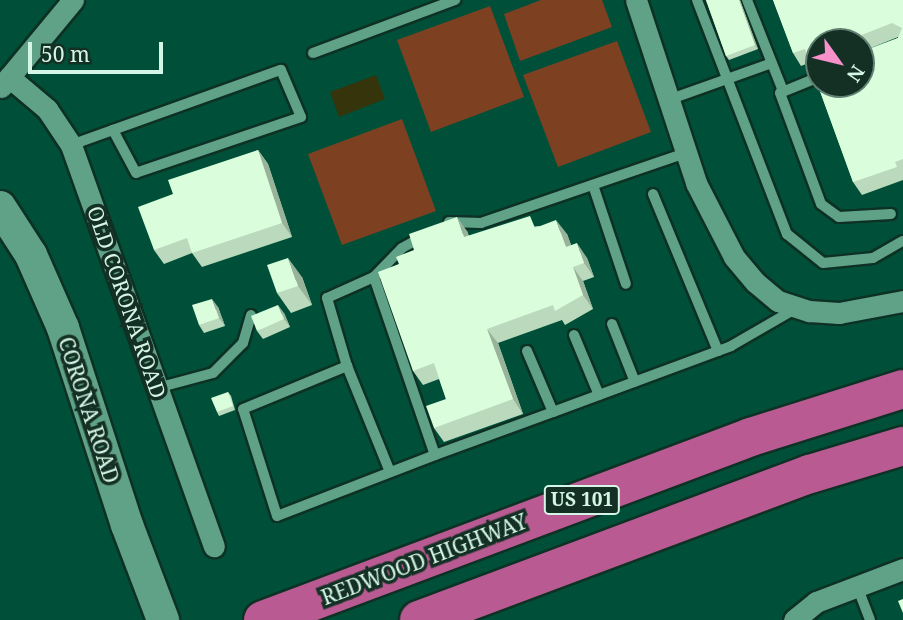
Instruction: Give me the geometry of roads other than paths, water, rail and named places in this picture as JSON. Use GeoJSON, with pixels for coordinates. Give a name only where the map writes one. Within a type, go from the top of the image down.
{"type":"FeatureCollection","features":[{"type":"Feature","properties":{"kind":"highway","name":"REDWOOD HIGHWAY"},"geometry":{"type":"LineString","coordinates":[[263,620],[751,437],[903,388]]}},
{"type":"Feature","properties":{"kind":"highway","name":"US 101"},"geometry":{"type":"LineString","coordinates":[[419,620],[798,479],[903,446]]}},
{"type":"Feature","properties":{"kind":"main road","name":"CORONA ROAD"},"geometry":{"type":"LineString","coordinates":[[0,207],[31,255],[63,328],[127,525],[163,620]]}},
{"type":"Feature","properties":{"kind":"street"},"geometry":{"type":"LineString","coordinates":[[4,83],[73,0]]}},
{"type":"Feature","properties":{"kind":"street"},"geometry":{"type":"LineString","coordinates":[[636,0],[686,153],[734,257],[778,301],[798,307],[839,313],[903,301]]}},
{"type":"Feature","properties":{"kind":"street","name":"OLD CORONA ROAD"},"geometry":{"type":"LineString","coordinates":[[4,83],[47,109],[71,145],[214,547]]}},
{"type":"Feature","properties":{"kind":"street"},"geometry":{"type":"LineString","coordinates":[[794,620],[816,601],[903,569]]}},
{"type":"Feature","properties":{"kind":"lane"},"geometry":{"type":"LineString","coordinates":[[313,53],[455,0]]}},
{"type":"Feature","properties":{"kind":"lane"},"geometry":{"type":"LineString","coordinates":[[697,0],[724,80],[787,234],[823,263],[873,257],[903,241]]}},
{"type":"Feature","properties":{"kind":"lane"},"geometry":{"type":"LineString","coordinates":[[747,0],[783,91]]}},
{"type":"Feature","properties":{"kind":"lane"},"geometry":{"type":"LineString","coordinates":[[668,100],[772,63]]}},
{"type":"Feature","properties":{"kind":"lane"},"geometry":{"type":"LineString","coordinates":[[71,145],[113,130],[281,70],[301,117],[136,173],[113,130]]}},
{"type":"Feature","properties":{"kind":"lane"},"geometry":{"type":"LineString","coordinates":[[805,82],[780,93],[821,204],[839,217],[891,214]]}},
{"type":"Feature","properties":{"kind":"lane"},"geometry":{"type":"LineString","coordinates":[[390,472],[347,366],[327,298],[374,276],[402,248],[452,220],[481,223],[686,153]]}},
{"type":"Feature","properties":{"kind":"lane"},"geometry":{"type":"LineString","coordinates":[[593,185],[626,284]]}},
{"type":"Feature","properties":{"kind":"lane"},"geometry":{"type":"LineString","coordinates":[[653,194],[718,351]]}},
{"type":"Feature","properties":{"kind":"lane"},"geometry":{"type":"LineString","coordinates":[[374,276],[435,454]]}},
{"type":"Feature","properties":{"kind":"lane"},"geometry":{"type":"LineString","coordinates":[[347,366],[243,409],[278,516],[435,454],[718,351],[798,307]]}},
{"type":"Feature","properties":{"kind":"lane"},"geometry":{"type":"LineString","coordinates":[[158,388],[213,373],[243,343],[251,315]]}},
{"type":"Feature","properties":{"kind":"lane"},"geometry":{"type":"LineString","coordinates":[[612,324],[635,382]]}},
{"type":"Feature","properties":{"kind":"lane"},"geometry":{"type":"LineString","coordinates":[[574,335],[599,395]]}},
{"type":"Feature","properties":{"kind":"lane"},"geometry":{"type":"LineString","coordinates":[[527,351],[553,412]]}},
{"type":"Feature","properties":{"kind":"lane"},"geometry":{"type":"LineString","coordinates":[[857,586],[870,620]]}}]}
